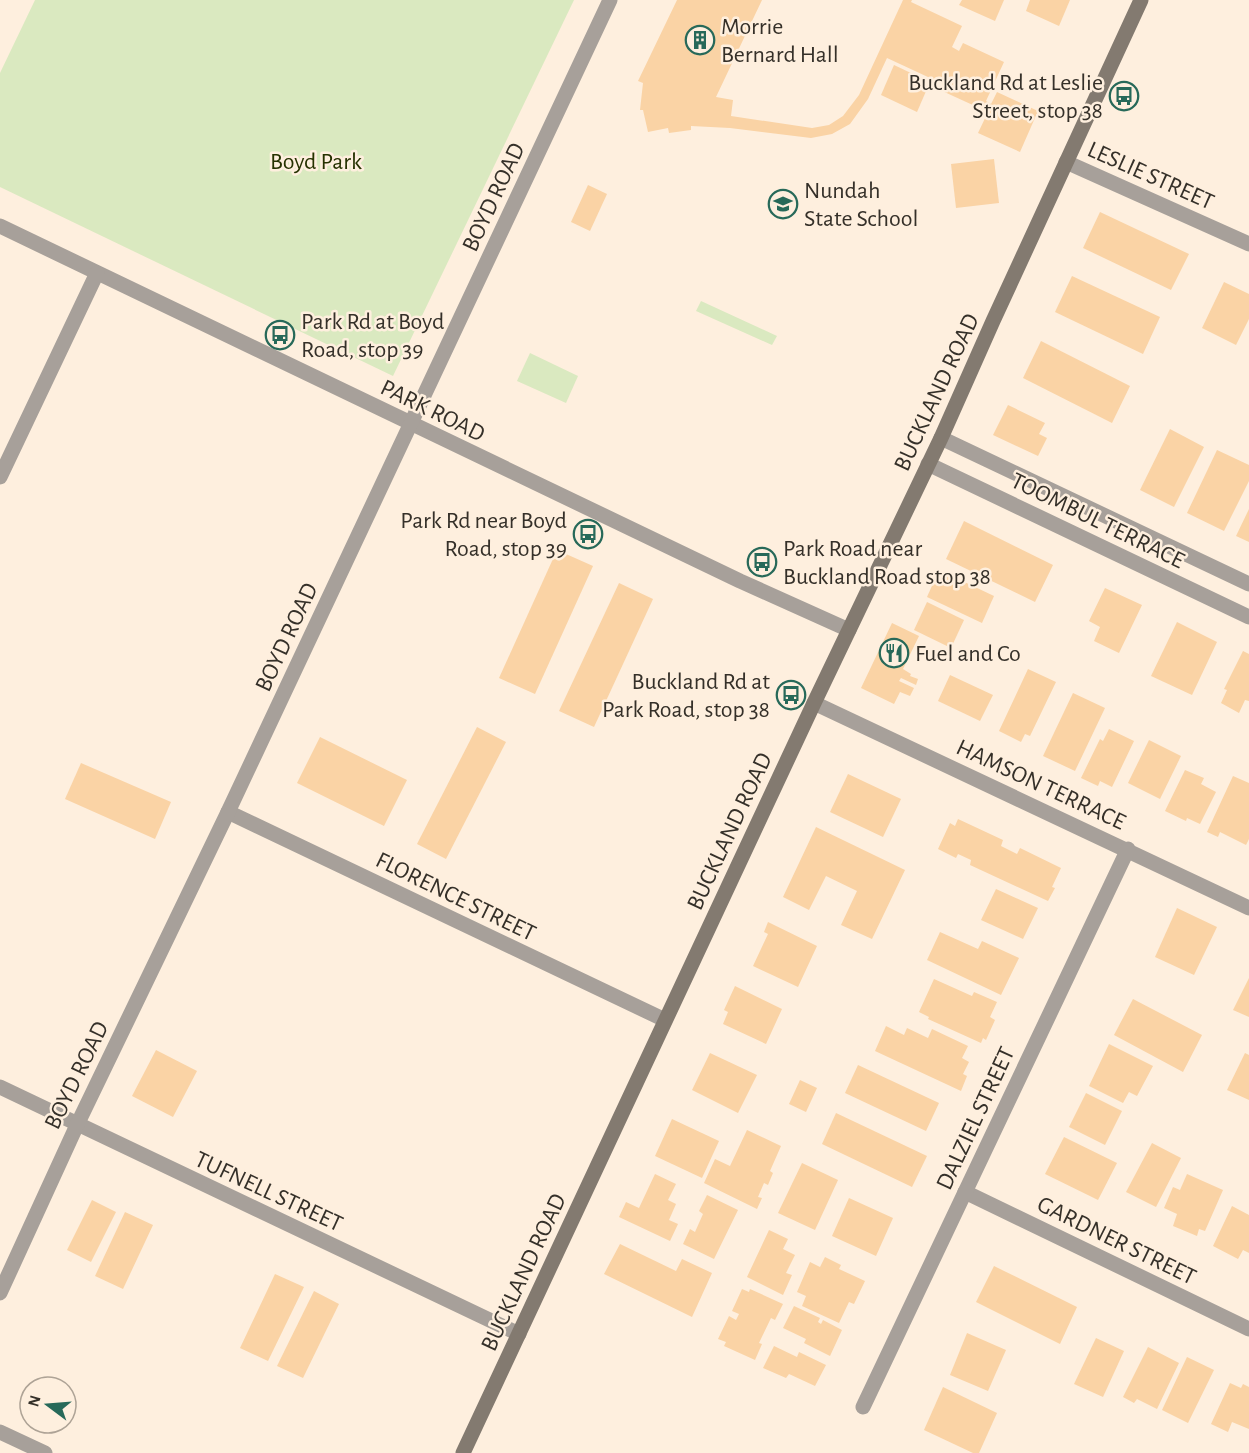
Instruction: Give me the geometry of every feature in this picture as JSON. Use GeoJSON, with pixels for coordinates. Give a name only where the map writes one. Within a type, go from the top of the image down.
{"type":"FeatureCollection","features":[{"type":"Feature","properties":{"kind":"street","name":"BOYD ROAD"},"geometry":{"type":"LineString","coordinates":[[0,1293],[77,1125],[228,812],[610,0]]}},
{"type":"Feature","properties":{"kind":"street","name":"BUCKLAND ROAD"},"geometry":{"type":"LineString","coordinates":[[463,1453],[814,703],[941,438],[1141,0]]}},
{"type":"Feature","properties":{"kind":"street","name":"LESLIE STREET"},"geometry":{"type":"LineString","coordinates":[[1066,162],[1249,244]]}},
{"type":"Feature","properties":{"kind":"street","name":"PARK ROAD"},"geometry":{"type":"LineString","coordinates":[[0,226],[740,581],[849,630]]}},
{"type":"Feature","properties":{"kind":"street"},"geometry":{"type":"LineString","coordinates":[[0,477],[97,273]]}},
{"type":"Feature","properties":{"kind":"street","name":"TOOMBUL TERRACE"},"geometry":{"type":"LineString","coordinates":[[941,438],[1249,584]]}},
{"type":"Feature","properties":{"kind":"street","name":"TOOMBUL TERRACE"},"geometry":{"type":"LineString","coordinates":[[928,464],[1249,617]]}},
{"type":"Feature","properties":{"kind":"street","name":"HAMSON TERRACE"},"geometry":{"type":"LineString","coordinates":[[814,703],[1249,908]]}},
{"type":"Feature","properties":{"kind":"street","name":"FLORENCE STREET"},"geometry":{"type":"LineString","coordinates":[[228,812],[665,1020]]}},
{"type":"Feature","properties":{"kind":"street","name":"DALZIEL STREET"},"geometry":{"type":"LineString","coordinates":[[863,1407],[1128,849]]}},
{"type":"Feature","properties":{"kind":"street","name":"TUFNELL STREET"},"geometry":{"type":"LineString","coordinates":[[0,1087],[519,1335]]}},
{"type":"Feature","properties":{"kind":"street","name":"GARDNER STREET"},"geometry":{"type":"LineString","coordinates":[[965,1192],[1249,1329]]}},
{"type":"Feature","properties":{"kind":"street"},"geometry":{"type":"LineString","coordinates":[[0,1432],[45,1453]]}},
{"type":"Feature","properties":{"kind":"green space","name":"Boyd Park"},"geometry":{"type":"Polygon","coordinates":[[[35,0],[574,0],[393,376],[0,187],[0,73],[35,0]]]}},
{"type":"Feature","properties":{"kind":"green space"},"geometry":{"type":"Polygon","coordinates":[[[701,301],[777,336],[772,345],[696,311],[701,301]]]}},
{"type":"Feature","properties":{"kind":"green space"},"geometry":{"type":"Polygon","coordinates":[[[530,353],[578,376],[566,403],[517,381],[530,353]]]}},
{"type":"Feature","properties":{"kind":"building"},"geometry":{"type":"Polygon","coordinates":[[[677,0],[762,0],[716,97],[733,100],[731,116],[812,128],[829,125],[843,116],[859,95],[903,0],[912,0],[911,2],[962,26],[952,47],[959,51],[963,43],[1004,62],[986,101],[991,104],[997,92],[1038,111],[1020,152],[978,133],[988,112],[940,90],[943,84],[887,58],[868,99],[850,124],[832,134],[811,138],[730,128],[691,126],[691,130],[669,133],[668,128],[648,132],[643,110],[640,110],[643,83],[638,81],[677,0]]]}},
{"type":"Feature","properties":{"kind":"building"},"geometry":{"type":"Polygon","coordinates":[[[962,0],[1004,0],[995,21],[959,5],[962,0]]]}},
{"type":"Feature","properties":{"kind":"building"},"geometry":{"type":"Polygon","coordinates":[[[1030,0],[1070,0],[1059,26],[1026,11],[1030,0]]]}},
{"type":"Feature","properties":{"kind":"building"},"geometry":{"type":"Polygon","coordinates":[[[894,65],[930,82],[917,112],[881,95],[894,65]]]}},
{"type":"Feature","properties":{"kind":"building"},"geometry":{"type":"Polygon","coordinates":[[[994,159],[999,203],[956,208],[951,164],[994,159]]]}},
{"type":"Feature","properties":{"kind":"building"},"geometry":{"type":"Polygon","coordinates":[[[588,185],[607,194],[590,231],[571,222],[588,185]]]}},
{"type":"Feature","properties":{"kind":"building"},"geometry":{"type":"Polygon","coordinates":[[[1100,212],[1189,254],[1171,290],[1083,248],[1100,212]]]}},
{"type":"Feature","properties":{"kind":"building"},"geometry":{"type":"Polygon","coordinates":[[[1072,276],[1160,317],[1143,354],[1055,312],[1072,276]]]}},
{"type":"Feature","properties":{"kind":"building"},"geometry":{"type":"Polygon","coordinates":[[[1224,282],[1249,294],[1249,319],[1236,345],[1202,328],[1224,282]]]}},
{"type":"Feature","properties":{"kind":"building"},"geometry":{"type":"Polygon","coordinates":[[[1041,341],[1130,386],[1112,423],[1023,378],[1041,341]]]}},
{"type":"Feature","properties":{"kind":"building"},"geometry":{"type":"Polygon","coordinates":[[[1008,405],[1045,423],[1039,434],[1047,438],[1038,456],[993,435],[1008,405]]]}},
{"type":"Feature","properties":{"kind":"building"},"geometry":{"type":"Polygon","coordinates":[[[1170,429],[1204,447],[1174,507],[1140,490],[1170,429]]]}},
{"type":"Feature","properties":{"kind":"building"},"geometry":{"type":"Polygon","coordinates":[[[1217,450],[1249,465],[1249,481],[1224,531],[1187,513],[1217,450]]]}},
{"type":"Feature","properties":{"kind":"building"},"geometry":{"type":"Polygon","coordinates":[[[1249,509],[1249,542],[1236,536],[1249,509]]]}},
{"type":"Feature","properties":{"kind":"building"},"geometry":{"type":"Polygon","coordinates":[[[964,521],[1053,565],[1035,602],[946,559],[964,521]]]}},
{"type":"Feature","properties":{"kind":"building"},"geometry":{"type":"Polygon","coordinates":[[[557,550],[593,566],[535,694],[499,678],[557,550]]]}},
{"type":"Feature","properties":{"kind":"building"},"geometry":{"type":"Polygon","coordinates":[[[939,570],[994,596],[982,623],[927,597],[939,570]]]}},
{"type":"Feature","properties":{"kind":"building"},"geometry":{"type":"Polygon","coordinates":[[[619,583],[653,599],[594,727],[559,711],[619,583]]]}},
{"type":"Feature","properties":{"kind":"building"},"geometry":{"type":"Polygon","coordinates":[[[1105,588],[1142,605],[1119,653],[1094,641],[1100,627],[1089,621],[1105,588]]]}},
{"type":"Feature","properties":{"kind":"building"},"geometry":{"type":"Polygon","coordinates":[[[927,602],[964,620],[951,648],[914,630],[927,602]]]}},
{"type":"Feature","properties":{"kind":"building"},"geometry":{"type":"Polygon","coordinates":[[[1177,622],[1217,642],[1192,695],[1151,676],[1177,622]]]}},
{"type":"Feature","properties":{"kind":"building","name":"Fuel and Co"},"geometry":{"type":"Polygon","coordinates":[[[892,623],[919,636],[903,669],[911,674],[910,676],[918,679],[916,685],[901,678],[899,681],[914,688],[910,696],[900,692],[894,704],[861,688],[892,623]]]}},
{"type":"Feature","properties":{"kind":"building"},"geometry":{"type":"Polygon","coordinates":[[[1243,651],[1249,654],[1249,701],[1245,700],[1239,713],[1221,703],[1227,690],[1224,689],[1243,651]]]}},
{"type":"Feature","properties":{"kind":"building"},"geometry":{"type":"Polygon","coordinates":[[[1028,669],[1056,682],[1030,736],[1025,734],[1021,742],[999,731],[1028,669]]]}},
{"type":"Feature","properties":{"kind":"building"},"geometry":{"type":"Polygon","coordinates":[[[950,675],[993,695],[980,721],[938,701],[950,675]]]}},
{"type":"Feature","properties":{"kind":"building"},"geometry":{"type":"Polygon","coordinates":[[[1073,693],[1105,708],[1075,771],[1043,756],[1073,693]]]}},
{"type":"Feature","properties":{"kind":"building"},"geometry":{"type":"Polygon","coordinates":[[[477,727],[506,742],[446,859],[417,844],[477,727]]]}},
{"type":"Feature","properties":{"kind":"building"},"geometry":{"type":"Polygon","coordinates":[[[1109,729],[1134,741],[1112,787],[1100,781],[1098,786],[1081,778],[1100,739],[1103,741],[1109,729]]]}},
{"type":"Feature","properties":{"kind":"building"},"geometry":{"type":"Polygon","coordinates":[[[320,737],[407,780],[384,826],[297,783],[320,737]]]}},
{"type":"Feature","properties":{"kind":"building"},"geometry":{"type":"Polygon","coordinates":[[[1149,740],[1181,756],[1160,799],[1128,783],[1149,740]]]}},
{"type":"Feature","properties":{"kind":"building"},"geometry":{"type":"Polygon","coordinates":[[[81,763],[171,802],[155,839],[65,799],[81,763]]]}},
{"type":"Feature","properties":{"kind":"building"},"geometry":{"type":"Polygon","coordinates":[[[1185,770],[1204,778],[1201,784],[1216,792],[1200,824],[1187,818],[1186,821],[1165,811],[1185,770]]]}},
{"type":"Feature","properties":{"kind":"building"},"geometry":{"type":"Polygon","coordinates":[[[848,774],[901,799],[883,837],[830,812],[848,774]]]}},
{"type":"Feature","properties":{"kind":"building"},"geometry":{"type":"Polygon","coordinates":[[[1233,776],[1249,783],[1249,839],[1246,845],[1220,832],[1218,837],[1207,832],[1233,776]]]}},
{"type":"Feature","properties":{"kind":"building"},"geometry":{"type":"Polygon","coordinates":[[[958,819],[1003,840],[1001,846],[1017,854],[1020,848],[1061,868],[1048,901],[970,865],[971,860],[958,854],[956,858],[938,849],[950,823],[955,826],[958,819]]]}},
{"type":"Feature","properties":{"kind":"building"},"geometry":{"type":"Polygon","coordinates":[[[816,827],[905,870],[872,939],[841,925],[857,891],[826,876],[809,910],[783,897],[816,827]]]}},
{"type":"Feature","properties":{"kind":"building"},"geometry":{"type":"Polygon","coordinates":[[[996,889],[1038,908],[1023,939],[981,920],[996,889]]]}},
{"type":"Feature","properties":{"kind":"building"},"geometry":{"type":"Polygon","coordinates":[[[1177,908],[1217,927],[1194,975],[1155,957],[1177,908]]]}},
{"type":"Feature","properties":{"kind":"building"},"geometry":{"type":"Polygon","coordinates":[[[768,922],[817,946],[798,987],[753,966],[768,934],[764,932],[768,922]]]}},
{"type":"Feature","properties":{"kind":"building"},"geometry":{"type":"Polygon","coordinates":[[[940,932],[978,949],[982,941],[1019,958],[1001,995],[927,960],[940,932]]]}},
{"type":"Feature","properties":{"kind":"building"},"geometry":{"type":"Polygon","coordinates":[[[1249,978],[1249,1017],[1233,1010],[1249,978]]]}},
{"type":"Feature","properties":{"kind":"building"},"geometry":{"type":"Polygon","coordinates":[[[934,979],[972,996],[974,992],[997,1002],[990,1017],[995,1020],[986,1040],[983,1038],[981,1043],[928,1019],[929,1017],[919,1012],[934,979]]]}},
{"type":"Feature","properties":{"kind":"building"},"geometry":{"type":"Polygon","coordinates":[[[735,986],[782,1009],[766,1044],[723,1024],[728,1012],[724,1010],[735,986]]]}},
{"type":"Feature","properties":{"kind":"building"},"geometry":{"type":"Polygon","coordinates":[[[1133,999],[1202,1035],[1183,1072],[1114,1035],[1133,999]]]}},
{"type":"Feature","properties":{"kind":"building"},"geometry":{"type":"Polygon","coordinates":[[[886,1026],[904,1035],[907,1028],[928,1038],[932,1029],[968,1046],[962,1058],[969,1062],[963,1074],[967,1076],[961,1091],[875,1051],[886,1026]]]}},
{"type":"Feature","properties":{"kind":"building"},"geometry":{"type":"Polygon","coordinates":[[[1109,1044],[1153,1066],[1137,1096],[1129,1092],[1123,1103],[1089,1086],[1109,1044]]]}},
{"type":"Feature","properties":{"kind":"building"},"geometry":{"type":"Polygon","coordinates":[[[156,1050],[197,1071],[173,1117],[132,1096],[156,1050]]]}},
{"type":"Feature","properties":{"kind":"building"},"geometry":{"type":"Polygon","coordinates":[[[710,1053],[757,1075],[738,1113],[692,1090],[710,1053]]]}},
{"type":"Feature","properties":{"kind":"building"},"geometry":{"type":"Polygon","coordinates":[[[1245,1053],[1249,1055],[1249,1100],[1227,1090],[1245,1053]]]}},
{"type":"Feature","properties":{"kind":"building"},"geometry":{"type":"Polygon","coordinates":[[[858,1065],[939,1103],[926,1131],[845,1093],[858,1065]]]}},
{"type":"Feature","properties":{"kind":"building"},"geometry":{"type":"Polygon","coordinates":[[[800,1080],[817,1088],[806,1112],[789,1104],[800,1080]]]}},
{"type":"Feature","properties":{"kind":"building"},"geometry":{"type":"Polygon","coordinates":[[[1086,1093],[1122,1111],[1105,1145],[1069,1127],[1086,1093]]]}},
{"type":"Feature","properties":{"kind":"building"},"geometry":{"type":"Polygon","coordinates":[[[836,1113],[927,1156],[912,1187],[822,1144],[836,1113]]]}},
{"type":"Feature","properties":{"kind":"building"},"geometry":{"type":"Polygon","coordinates":[[[672,1119],[719,1141],[702,1178],[655,1156],[672,1119]]]}},
{"type":"Feature","properties":{"kind":"building"},"geometry":{"type":"Polygon","coordinates":[[[747,1130],[781,1146],[770,1171],[773,1173],[768,1185],[764,1183],[758,1197],[762,1198],[757,1209],[704,1183],[715,1159],[730,1166],[747,1130]]]}},
{"type":"Feature","properties":{"kind":"building"},"geometry":{"type":"Polygon","coordinates":[[[1064,1137],[1117,1163],[1098,1200],[1045,1174],[1064,1137]]]}},
{"type":"Feature","properties":{"kind":"building"},"geometry":{"type":"Polygon","coordinates":[[[1152,1143],[1181,1158],[1156,1207],[1126,1192],[1152,1143]]]}},
{"type":"Feature","properties":{"kind":"building"},"geometry":{"type":"Polygon","coordinates":[[[802,1163],[838,1180],[815,1230],[778,1213],[802,1163]]]}},
{"type":"Feature","properties":{"kind":"building"},"geometry":{"type":"Polygon","coordinates":[[[655,1174],[676,1184],[668,1200],[676,1204],[669,1220],[678,1224],[670,1241],[619,1217],[626,1202],[639,1208],[655,1174]]]}},
{"type":"Feature","properties":{"kind":"building"},"geometry":{"type":"Polygon","coordinates":[[[1187,1174],[1223,1190],[1205,1231],[1199,1229],[1197,1236],[1173,1226],[1177,1214],[1164,1208],[1173,1187],[1180,1190],[1187,1174]]]}},
{"type":"Feature","properties":{"kind":"building"},"geometry":{"type":"Polygon","coordinates":[[[707,1195],[738,1210],[714,1259],[683,1244],[690,1229],[695,1232],[703,1214],[699,1211],[707,1195]]]}},
{"type":"Feature","properties":{"kind":"building"},"geometry":{"type":"Polygon","coordinates":[[[849,1198],[893,1218],[876,1256],[832,1236],[849,1198]]]}},
{"type":"Feature","properties":{"kind":"building"},"geometry":{"type":"Polygon","coordinates":[[[92,1200],[116,1212],[91,1262],[67,1250],[92,1200]]]}},
{"type":"Feature","properties":{"kind":"building"},"geometry":{"type":"Polygon","coordinates":[[[1232,1206],[1249,1215],[1249,1253],[1243,1250],[1238,1259],[1213,1246],[1232,1206]]]}},
{"type":"Feature","properties":{"kind":"building"},"geometry":{"type":"Polygon","coordinates":[[[125,1212],[153,1225],[123,1289],[95,1276],[125,1212]]]}},
{"type":"Feature","properties":{"kind":"building"},"geometry":{"type":"Polygon","coordinates":[[[769,1230],[788,1239],[783,1249],[795,1255],[786,1273],[792,1275],[783,1295],[747,1277],[769,1230]]]}},
{"type":"Feature","properties":{"kind":"building"},"geometry":{"type":"Polygon","coordinates":[[[620,1244],[676,1271],[682,1259],[712,1273],[692,1317],[604,1274],[620,1244]]]}},
{"type":"Feature","properties":{"kind":"building"},"geometry":{"type":"Polygon","coordinates":[[[825,1257],[841,1265],[839,1269],[865,1281],[854,1304],[849,1302],[839,1323],[802,1306],[806,1296],[797,1292],[810,1262],[820,1267],[825,1257]]]}},
{"type":"Feature","properties":{"kind":"building"},"geometry":{"type":"Polygon","coordinates":[[[994,1266],[1077,1307],[1060,1344],[976,1302],[994,1266]]]}},
{"type":"Feature","properties":{"kind":"building"},"geometry":{"type":"Polygon","coordinates":[[[275,1274],[304,1287],[268,1361],[240,1348],[275,1274]]]}},
{"type":"Feature","properties":{"kind":"building"},"geometry":{"type":"Polygon","coordinates":[[[742,1289],[749,1292],[750,1289],[783,1304],[775,1320],[771,1318],[759,1343],[762,1344],[755,1360],[724,1346],[726,1342],[718,1339],[729,1316],[736,1320],[739,1314],[732,1311],[742,1289]]]}},
{"type":"Feature","properties":{"kind":"building"},"geometry":{"type":"Polygon","coordinates":[[[314,1291],[339,1304],[303,1378],[277,1366],[314,1291]]]}},
{"type":"Feature","properties":{"kind":"building"},"geometry":{"type":"Polygon","coordinates":[[[794,1306],[820,1318],[818,1322],[821,1324],[823,1320],[842,1330],[830,1356],[804,1343],[806,1339],[783,1328],[794,1306]]]}},
{"type":"Feature","properties":{"kind":"building"},"geometry":{"type":"Polygon","coordinates":[[[967,1333],[1006,1350],[988,1391],[950,1375],[967,1333]]]}},
{"type":"Feature","properties":{"kind":"building"},"geometry":{"type":"Polygon","coordinates":[[[1096,1338],[1124,1351],[1103,1397],[1074,1384],[1096,1338]]]}},
{"type":"Feature","properties":{"kind":"building"},"geometry":{"type":"Polygon","coordinates":[[[774,1346],[797,1357],[799,1352],[826,1365],[815,1386],[789,1374],[786,1378],[763,1368],[774,1346]]]}},
{"type":"Feature","properties":{"kind":"building"},"geometry":{"type":"Polygon","coordinates":[[[1148,1347],[1179,1363],[1157,1409],[1137,1399],[1134,1403],[1123,1397],[1148,1347]]]}},
{"type":"Feature","properties":{"kind":"building"},"geometry":{"type":"Polygon","coordinates":[[[1187,1357],[1214,1370],[1188,1423],[1162,1410],[1187,1357]]]}},
{"type":"Feature","properties":{"kind":"building"},"geometry":{"type":"Polygon","coordinates":[[[1230,1383],[1241,1388],[1243,1384],[1249,1387],[1249,1429],[1232,1422],[1228,1432],[1211,1424],[1230,1383]]]}},
{"type":"Feature","properties":{"kind":"building"},"geometry":{"type":"Polygon","coordinates":[[[943,1387],[997,1413],[979,1453],[973,1453],[924,1430],[943,1387]]]}},
{"type":"Feature","properties":{"kind":"place","name":"Morrie Bernard Hall"},"geometry":{"type":"Point","coordinates":[700,40]}},
{"type":"Feature","properties":{"kind":"place","name":"Buckland Rd at Leslie Street, stop 38"},"geometry":{"type":"Point","coordinates":[1124,96]}},
{"type":"Feature","properties":{"kind":"place","name":"Nundah State School"},"geometry":{"type":"Point","coordinates":[783,204]}},
{"type":"Feature","properties":{"kind":"place","name":"Park Rd at Boyd Road, stop 39"},"geometry":{"type":"Point","coordinates":[280,335]}},
{"type":"Feature","properties":{"kind":"place","name":"Park Rd near Boyd Road, stop 39"},"geometry":{"type":"Point","coordinates":[588,534]}},
{"type":"Feature","properties":{"kind":"place","name":"Park Road near Buckland Road stop 38"},"geometry":{"type":"Point","coordinates":[762,562]}},
{"type":"Feature","properties":{"kind":"place","name":"Fuel and Co"},"geometry":{"type":"Point","coordinates":[894,653]}},
{"type":"Feature","properties":{"kind":"place","name":"Buckland Rd at Park Road, stop 38"},"geometry":{"type":"Point","coordinates":[791,695]}}]}
